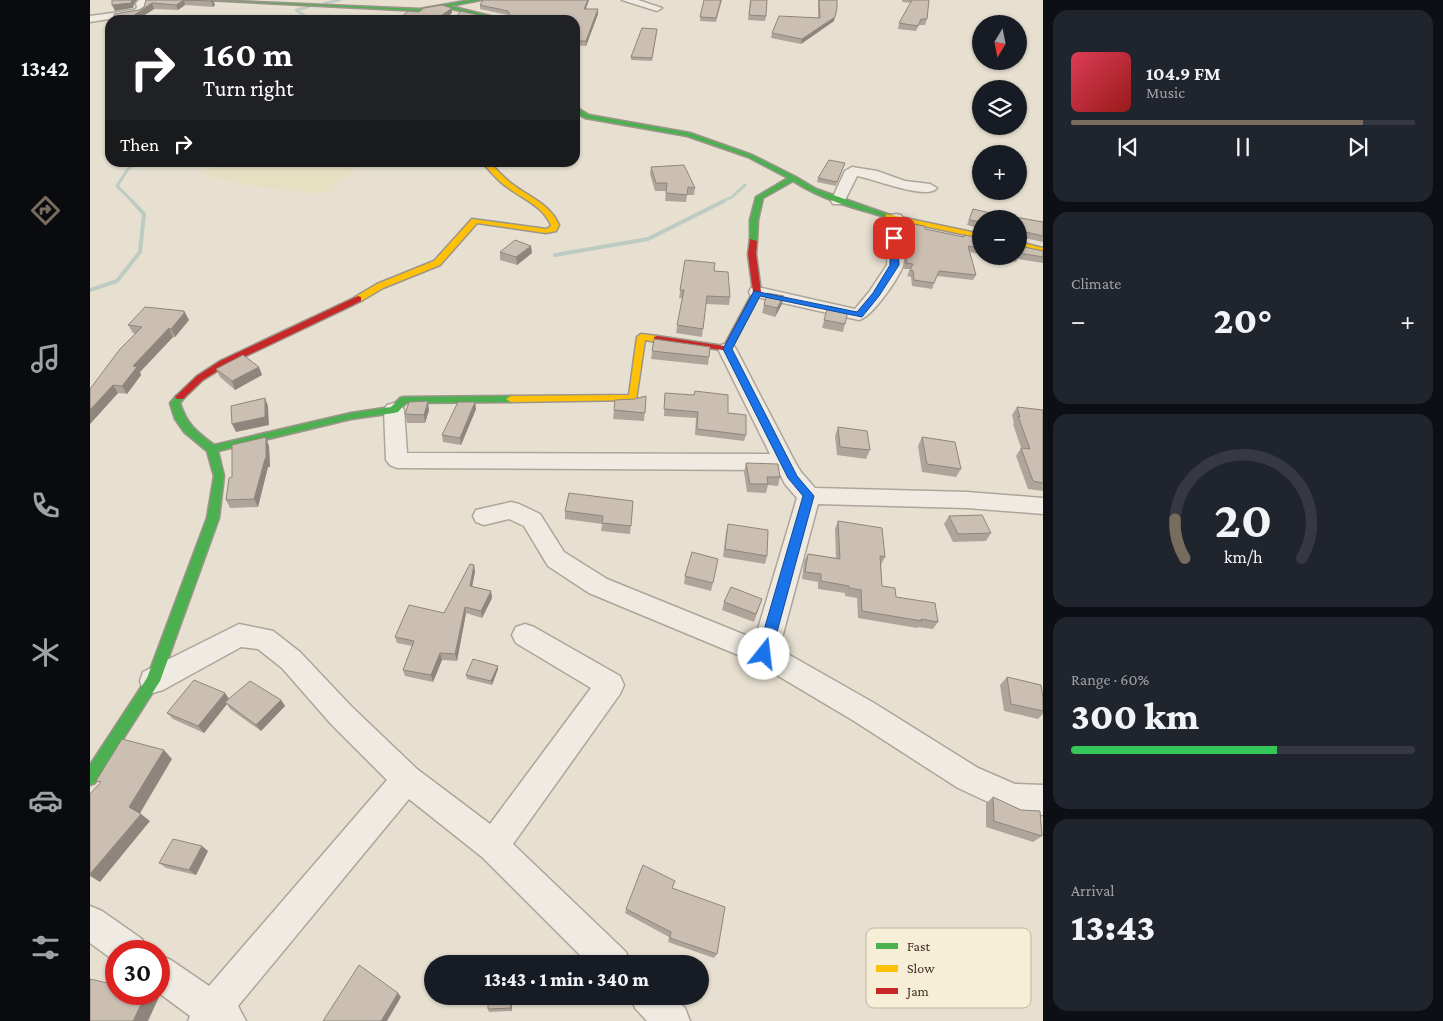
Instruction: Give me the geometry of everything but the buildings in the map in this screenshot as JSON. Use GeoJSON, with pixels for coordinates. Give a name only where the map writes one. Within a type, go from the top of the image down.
{"type":"FeatureCollection","features":[{"type":"Feature","properties":{"kind":"street"},"geometry":{"type":"LineString","coordinates":[[114,15],[137,12],[142,9],[141,3],[146,0]]}},
{"type":"Feature","properties":{"kind":"street"},"geometry":{"type":"LineString","coordinates":[[209,0],[401,9],[446,7],[479,0]]}},
{"type":"Feature","properties":{"kind":"street"},"geometry":{"type":"LineString","coordinates":[[627,0],[657,8]]}},
{"type":"Feature","properties":{"kind":"street"},"geometry":{"type":"LineString","coordinates":[[446,7],[482,15]]}},
{"type":"Feature","properties":{"kind":"street"},"geometry":{"type":"LineString","coordinates":[[90,18],[105,16]]}},
{"type":"Feature","properties":{"kind":"street"},"geometry":{"type":"LineString","coordinates":[[580,113],[587,117],[688,134],[750,156],[794,178],[813,191],[838,201],[896,218],[972,234]]}},
{"type":"Feature","properties":{"kind":"street"},"geometry":{"type":"LineString","coordinates":[[90,778],[153,681],[213,518],[219,476],[212,449],[188,432],[179,419],[175,403],[186,389],[219,366],[328,316],[380,286],[429,268],[448,253],[475,221],[539,230],[553,229],[555,225],[553,218],[544,209],[509,185],[490,167]]}},
{"type":"Feature","properties":{"kind":"street"},"geometry":{"type":"LineString","coordinates":[[838,201],[852,171],[856,170],[903,186],[930,188]]}},
{"type":"Feature","properties":{"kind":"street"},"geometry":{"type":"LineString","coordinates":[[727,349],[757,292],[752,254],[754,220],[760,197],[794,178]]}},
{"type":"Feature","properties":{"kind":"street"},"geometry":{"type":"LineString","coordinates":[[757,292],[859,315],[876,295],[894,265],[896,218]]}},
{"type":"Feature","properties":{"kind":"street"},"geometry":{"type":"LineString","coordinates":[[1027,246],[1043,250]]}},
{"type":"Feature","properties":{"kind":"street"},"geometry":{"type":"LineString","coordinates":[[212,449],[351,416],[394,410],[403,400],[633,398],[641,337],[727,349]]}},
{"type":"Feature","properties":{"kind":"street"},"geometry":{"type":"LineString","coordinates":[[727,349],[784,462],[793,478],[809,496],[967,500],[1043,506]]}},
{"type":"Feature","properties":{"kind":"street"},"geometry":{"type":"LineString","coordinates":[[394,410],[397,460],[784,462]]}},
{"type":"Feature","properties":{"kind":"street"},"geometry":{"type":"LineString","coordinates":[[764,654],[809,496]]}},
{"type":"Feature","properties":{"kind":"street"},"geometry":{"type":"LineString","coordinates":[[484,516],[510,510],[532,520],[556,559],[598,586],[764,654],[864,712],[968,778],[1014,799],[1043,800]]}},
{"type":"Feature","properties":{"kind":"street"},"geometry":{"type":"LineString","coordinates":[[153,681],[239,635],[264,639],[291,660],[341,715],[407,778],[493,846],[605,955]]}},
{"type":"Feature","properties":{"kind":"street"},"geometry":{"type":"LineString","coordinates":[[493,846],[610,684],[525,635]]}},
{"type":"Feature","properties":{"kind":"street"},"geometry":{"type":"LineString","coordinates":[[170,981],[215,1017],[407,778]]}},
{"type":"Feature","properties":{"kind":"street"},"geometry":{"type":"LineString","coordinates":[[90,923],[114,940]]}},
{"type":"Feature","properties":{"kind":"street"},"geometry":{"type":"LineString","coordinates":[[656,1005],[672,1021]]}},
{"type":"Feature","properties":{"kind":"shaded area"},"geometry":{"type":"Polygon","coordinates":[[[216,167],[357,167],[328,193],[321,194],[250,186],[201,174],[216,167]]]}},
{"type":"Feature","properties":{"kind":"waterway"},"geometry":{"type":"LineString","coordinates":[[325,3],[340,0]]}},
{"type":"Feature","properties":{"kind":"waterway"},"geometry":{"type":"LineString","coordinates":[[304,15],[296,10],[309,7]]}},
{"type":"Feature","properties":{"kind":"waterway"},"geometry":{"type":"LineString","coordinates":[[130,167],[117,186],[132,201]]}},
{"type":"Feature","properties":{"kind":"waterway"},"geometry":{"type":"LineString","coordinates":[[721,202],[732,197],[745,185]]}},
{"type":"Feature","properties":{"kind":"waterway"},"geometry":{"type":"LineString","coordinates":[[90,290],[117,281],[140,252],[144,214],[132,201]]}},
{"type":"Feature","properties":{"kind":"waterway"},"geometry":{"type":"LineString","coordinates":[[555,255],[648,239],[724,201]]}},
{"type":"Feature","properties":{"kind":"traffic: fast"},"geometry":{"type":"LineString","coordinates":[[209,0],[420,10],[479,0]]}},
{"type":"Feature","properties":{"kind":"traffic: fast"},"geometry":{"type":"LineString","coordinates":[[446,7],[482,15]]}},
{"type":"Feature","properties":{"kind":"traffic: fast"},"geometry":{"type":"LineString","coordinates":[[580,113],[587,117],[688,134],[750,156],[783,172],[813,191],[838,201],[889,216]]}},
{"type":"Feature","properties":{"kind":"traffic: fast"},"geometry":{"type":"LineString","coordinates":[[753,241],[754,220],[760,197],[794,178]]}},
{"type":"Feature","properties":{"kind":"traffic: fast"},"geometry":{"type":"LineString","coordinates":[[90,778],[153,681],[213,518],[219,476],[212,449],[188,430],[180,419],[175,403],[180,397]]}},
{"type":"Feature","properties":{"kind":"traffic: fast"},"geometry":{"type":"LineString","coordinates":[[212,449],[351,416],[394,410],[403,400],[511,399]]}},
{"type":"Feature","properties":{"kind":"traffic: slow"},"geometry":{"type":"LineString","coordinates":[[358,299],[380,286],[437,263],[475,221],[546,231],[553,229],[555,225],[552,218],[542,207],[508,185],[490,167]]}},
{"type":"Feature","properties":{"kind":"traffic: slow"},"geometry":{"type":"LineString","coordinates":[[889,216],[972,234]]}},
{"type":"Feature","properties":{"kind":"traffic: slow"},"geometry":{"type":"LineString","coordinates":[[1027,246],[1043,250]]}},
{"type":"Feature","properties":{"kind":"traffic: slow"},"geometry":{"type":"LineString","coordinates":[[511,399],[633,398],[641,337],[657,339]]}},
{"type":"Feature","properties":{"kind":"traffic: jam"},"geometry":{"type":"LineString","coordinates":[[657,339],[727,349],[757,292],[752,254],[753,241]]}},
{"type":"Feature","properties":{"kind":"traffic: jam"},"geometry":{"type":"LineString","coordinates":[[180,397],[189,387],[211,370],[358,299]]}},
{"type":"Feature","properties":{"kind":"route"},"geometry":{"type":"LineString","coordinates":[[764,654],[809,496],[793,478],[784,462],[727,349],[757,292],[802,304],[859,315],[876,295],[894,265],[894,238]]}}]}
